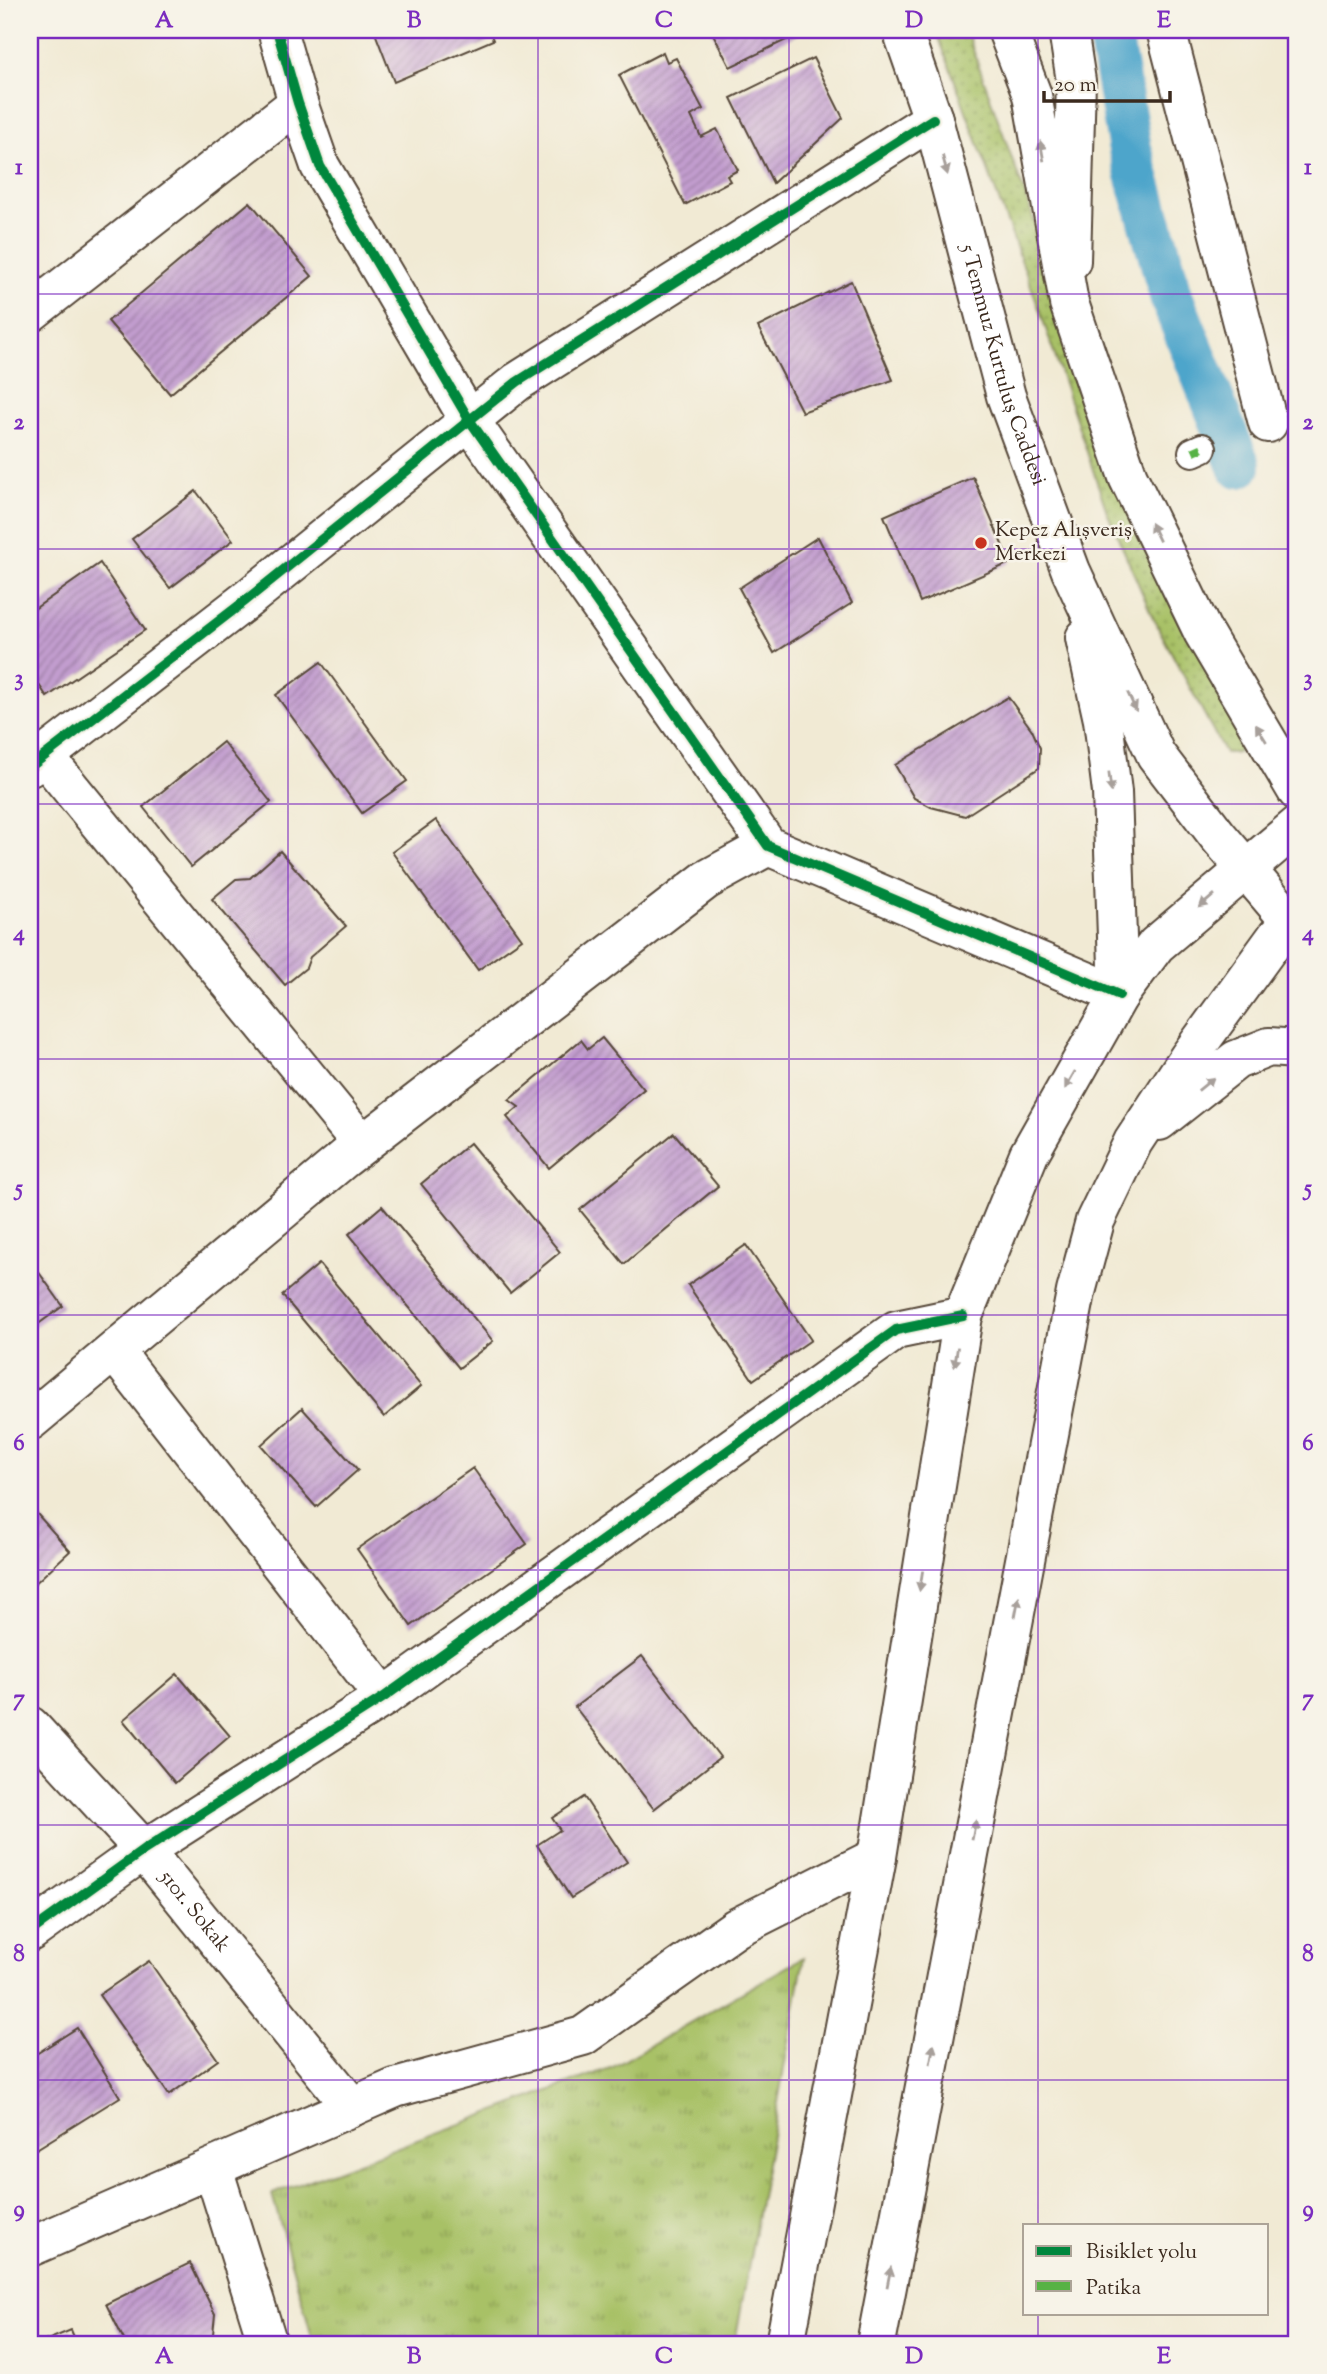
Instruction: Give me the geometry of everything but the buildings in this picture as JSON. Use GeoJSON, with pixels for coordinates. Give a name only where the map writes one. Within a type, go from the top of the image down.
{"type":"FeatureCollection","features":[{"type":"Feature","properties":{"kind":"street"},"geometry":{"type":"LineString","coordinates":[[277,30],[320,166],[468,418],[768,846],[1119,995]]}},
{"type":"Feature","properties":{"kind":"street","name":"5 Temmuz Kurtuluş Caddesi"},"geometry":{"type":"LineString","coordinates":[[902,30],[933,119],[1006,396],[1071,571],[1156,755],[1245,867],[1295,923]]}},
{"type":"Feature","properties":{"kind":"street"},"geometry":{"type":"LineString","coordinates":[[1007,30],[1032,94],[1069,303],[1128,477],[1203,632],[1297,791]]}},
{"type":"Feature","properties":{"kind":"street"},"geometry":{"type":"LineString","coordinates":[[1069,30],[1076,81],[1069,303]]}},
{"type":"Feature","properties":{"kind":"street"},"geometry":{"type":"LineString","coordinates":[[1166,30],[1268,423]]}},
{"type":"Feature","properties":{"kind":"street"},"geometry":{"type":"LineString","coordinates":[[30,313],[298,103]]}},
{"type":"Feature","properties":{"kind":"street"},"geometry":{"type":"LineString","coordinates":[[362,1144],[37,762],[245,601],[468,418],[517,382],[933,119]]}},
{"type":"Feature","properties":{"kind":"street"},"geometry":{"type":"LineString","coordinates":[[1071,571],[1103,720],[1112,792],[1119,995]]}},
{"type":"Feature","properties":{"kind":"street"},"geometry":{"type":"LineString","coordinates":[[785,2344],[877,1857],[963,1316],[1029,1154],[1119,995],[1156,945],[1245,867],[1297,827]]}},
{"type":"Feature","properties":{"kind":"street"},"geometry":{"type":"LineString","coordinates":[[30,1420],[362,1144],[706,880],[768,846]]}},
{"type":"Feature","properties":{"kind":"street"},"geometry":{"type":"LineString","coordinates":[[876,2344],[1076,1292],[1095,1221],[1133,1142],[1189,1057],[1277,936],[1295,923]]}},
{"type":"Feature","properties":{"kind":"street"},"geometry":{"type":"LineString","coordinates":[[1133,1142],[1236,1060],[1269,1047],[1297,1049]]}},
{"type":"Feature","properties":{"kind":"street"},"geometry":{"type":"LineString","coordinates":[[30,1931],[144,1850],[384,1697],[896,1330],[963,1316]]}},
{"type":"Feature","properties":{"kind":"street"},"geometry":{"type":"LineString","coordinates":[[115,1352],[384,1697]]}},
{"type":"Feature","properties":{"kind":"street","name":"5101. Sokak"},"geometry":{"type":"LineString","coordinates":[[30,1726],[144,1850],[352,2107]]}},
{"type":"Feature","properties":{"kind":"street"},"geometry":{"type":"LineString","coordinates":[[30,2247],[395,2088],[583,2036],[736,1928],[877,1857]]}},
{"type":"Feature","properties":{"kind":"street"},"geometry":{"type":"LineString","coordinates":[[213,2168],[268,2344]]}},
{"type":"Feature","properties":{"kind":"green space"},"geometry":{"type":"Polygon","coordinates":[[[936,30],[966,30],[1063,301],[1246,739],[1238,753],[1225,753],[1154,620],[1107,512],[1040,311],[936,30]]]}},
{"type":"Feature","properties":{"kind":"green space"},"geometry":{"type":"Polygon","coordinates":[[[804,1957],[735,2342],[314,2344],[272,2194],[613,2067],[804,1957]]]}},
{"type":"Feature","properties":{"kind":"waterway"},"geometry":{"type":"LineString","coordinates":[[1109,30],[1130,149],[1172,299],[1239,466]]}},
{"type":"Feature","properties":{"kind":"marked path"},"geometry":{"type":"LineString","coordinates":[[1193,452],[1202,448]]}},
{"type":"Feature","properties":{"kind":"cycle path"},"geometry":{"type":"LineString","coordinates":[[277,30],[320,166],[468,418],[768,846],[1119,995]]}},
{"type":"Feature","properties":{"kind":"cycle path"},"geometry":{"type":"LineString","coordinates":[[30,767],[245,601],[517,382],[933,119]]}},
{"type":"Feature","properties":{"kind":"cycle path"},"geometry":{"type":"LineString","coordinates":[[30,1932],[144,1850],[384,1697],[896,1330],[963,1316]]}},
{"type":"Feature","properties":{"kind":"place","name":"Kepez Alışveriş Merkezi"},"geometry":{"type":"Point","coordinates":[981,543]}}]}
